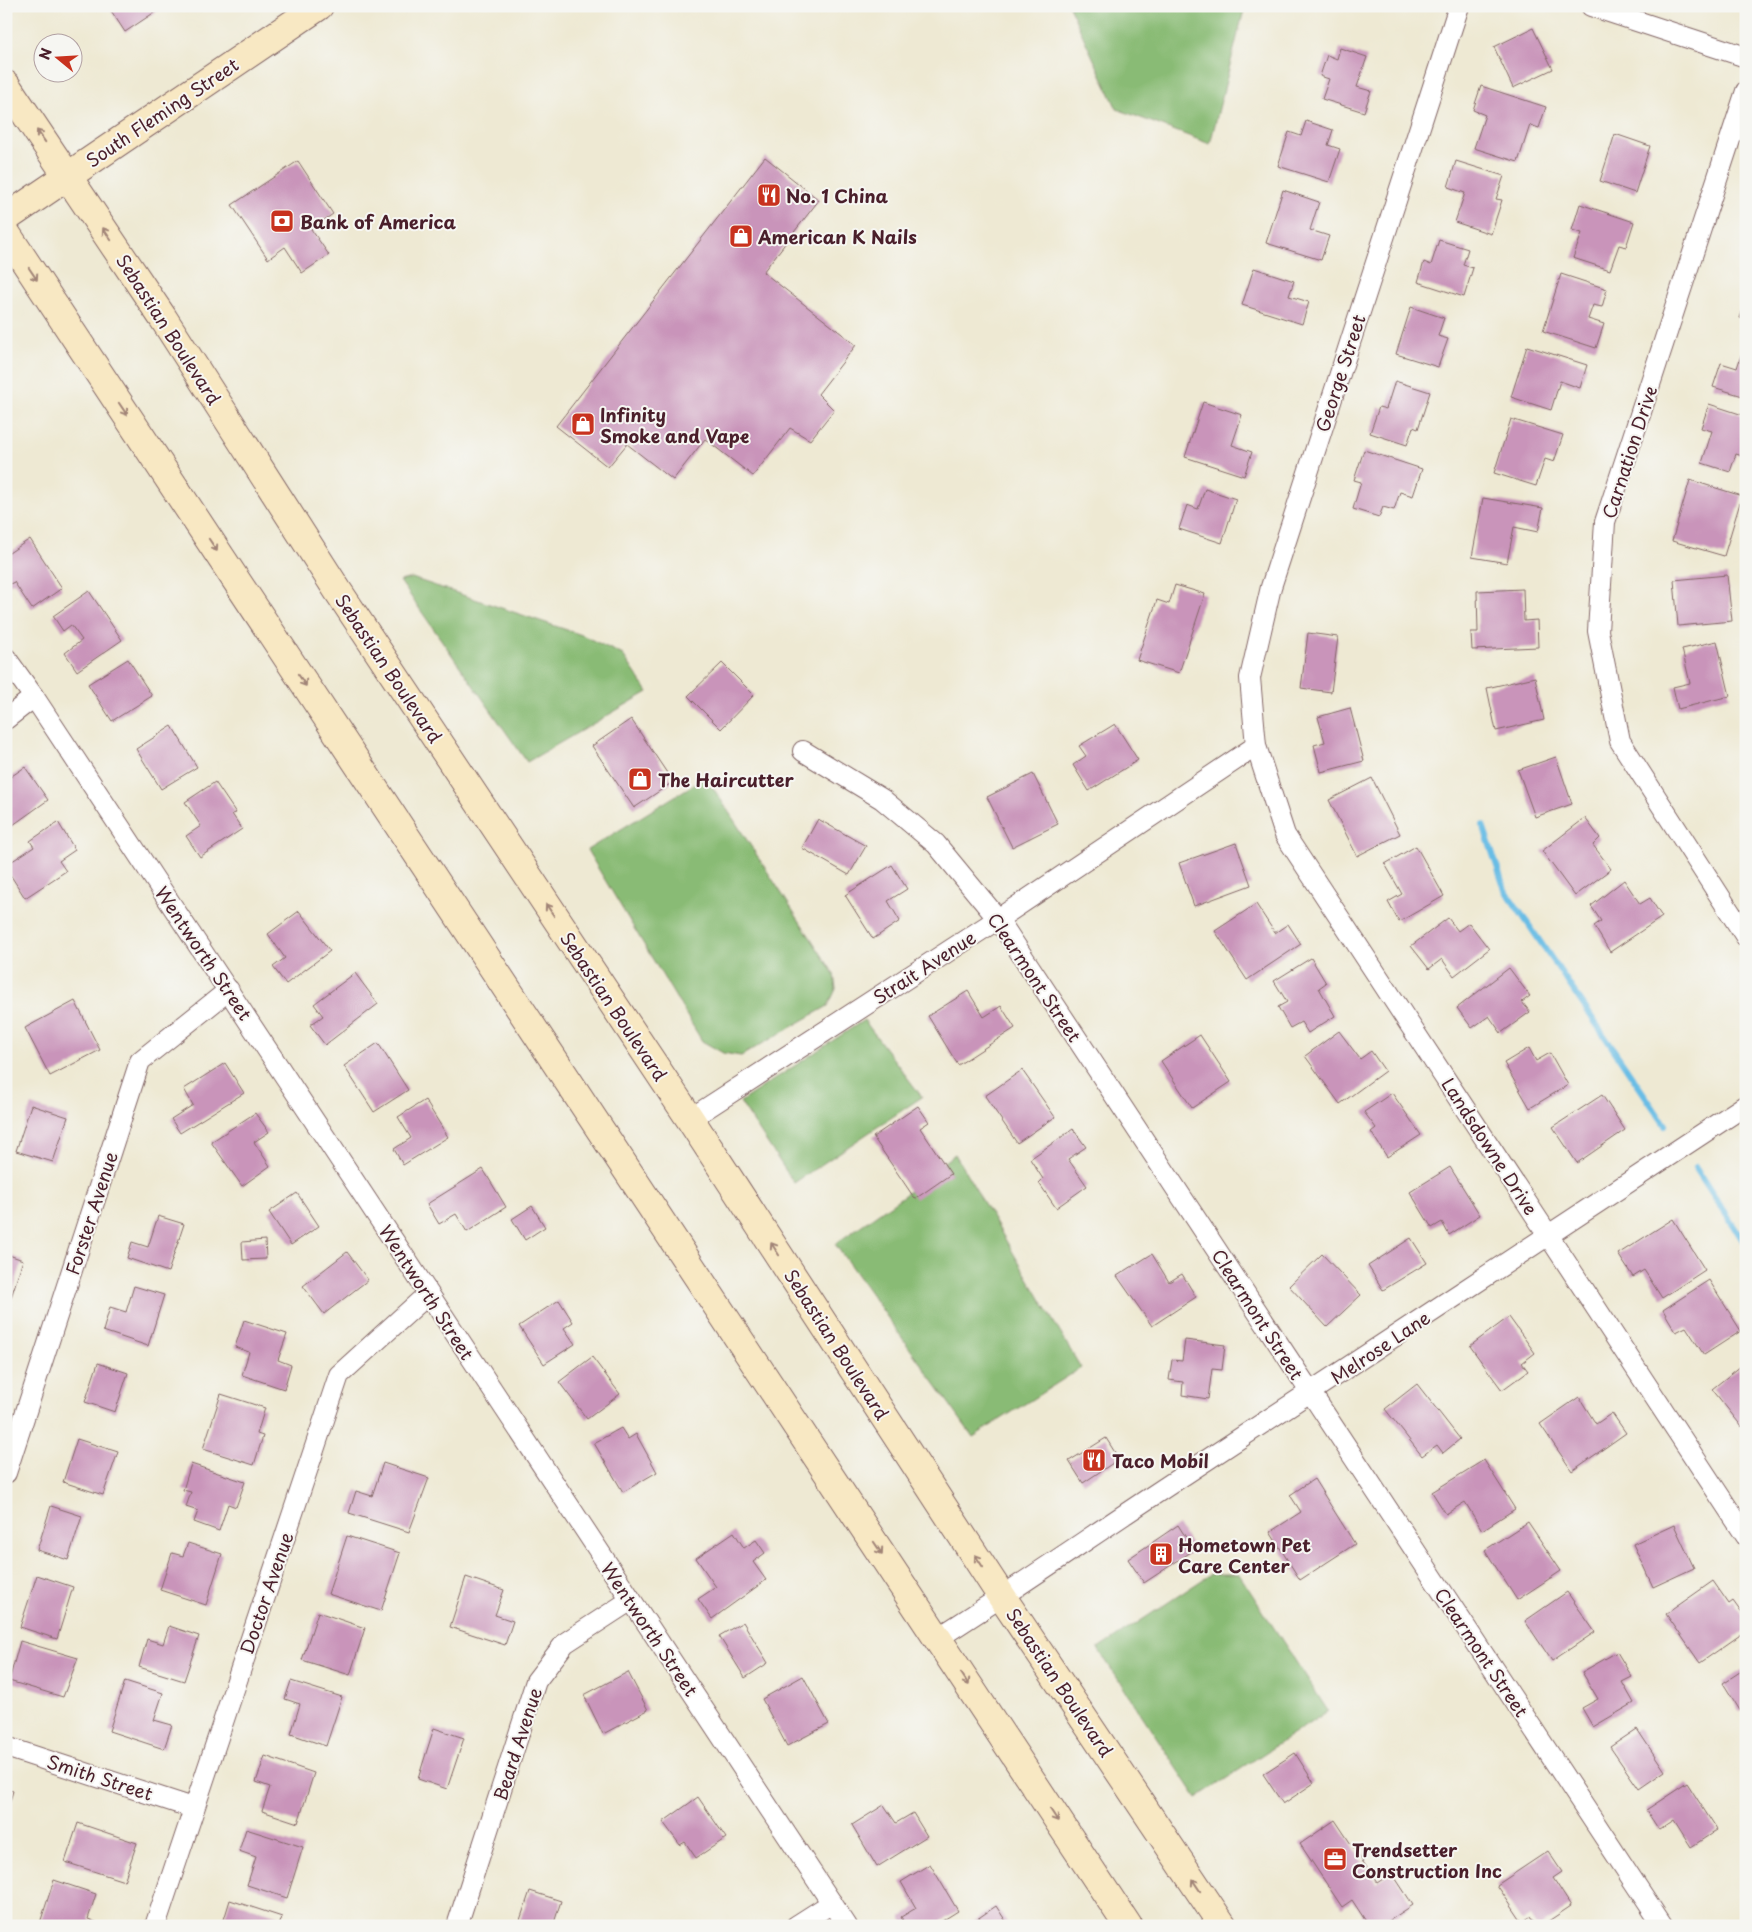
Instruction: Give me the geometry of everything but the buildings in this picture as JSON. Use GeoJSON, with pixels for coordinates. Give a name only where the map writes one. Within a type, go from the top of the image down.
{"type":"FeatureCollection","features":[{"type":"Feature","properties":{"kind":"main road","name":"South Fleming Street"},"geometry":{"type":"LineString","coordinates":[[6,218],[319,6]]}},
{"type":"Feature","properties":{"kind":"main road","name":"Sebastian Boulevard"},"geometry":{"type":"LineString","coordinates":[[6,85],[163,318],[338,592],[690,1119],[1002,1597],[1223,1926]]}},
{"type":"Feature","properties":{"kind":"main road"},"geometry":{"type":"LineString","coordinates":[[6,233],[1128,1926]]}},
{"type":"Feature","properties":{"kind":"street","name":"George Street"},"geometry":{"type":"LineString","coordinates":[[1256,746],[1250,678],[1271,587],[1459,6]]}},
{"type":"Feature","properties":{"kind":"street"},"geometry":{"type":"LineString","coordinates":[[1591,6],[1746,57]]}},
{"type":"Feature","properties":{"kind":"street","name":"Carnation Drive"},"geometry":{"type":"LineString","coordinates":[[1746,92],[1606,522],[1598,631],[1620,741],[1746,938]]}},
{"type":"Feature","properties":{"kind":"street","name":"Wentworth Street"},"geometry":{"type":"LineString","coordinates":[[6,658],[229,990],[847,1926]]}},
{"type":"Feature","properties":{"kind":"street"},"geometry":{"type":"LineString","coordinates":[[6,719],[34,697]]}},
{"type":"Feature","properties":{"kind":"street","name":"Strait Avenue"},"geometry":{"type":"LineString","coordinates":[[690,1119],[998,919],[1256,746]]}},
{"type":"Feature","properties":{"kind":"street","name":"Landsdowne Drive"},"geometry":{"type":"LineString","coordinates":[[1256,746],[1285,835],[1746,1536]]}},
{"type":"Feature","properties":{"kind":"street","name":"Clearmont Street"},"geometry":{"type":"LineString","coordinates":[[803,751],[882,799],[936,844],[998,919],[1663,1926]]}},
{"type":"Feature","properties":{"kind":"street","name":"Forster Avenue"},"geometry":{"type":"LineString","coordinates":[[6,1473],[140,1061],[229,990]]}},
{"type":"Feature","properties":{"kind":"street","name":"Melrose Lane"},"geometry":{"type":"LineString","coordinates":[[938,1638],[1746,1105]]}},
{"type":"Feature","properties":{"kind":"street","name":"Doctor Avenue"},"geometry":{"type":"LineString","coordinates":[[154,1926],[339,1375],[428,1294]]}},
{"type":"Feature","properties":{"kind":"street","name":"Beard Avenue"},"geometry":{"type":"LineString","coordinates":[[457,1926],[536,1681],[566,1643],[631,1600]]}},
{"type":"Feature","properties":{"kind":"street","name":"Smith Street"},"geometry":{"type":"LineString","coordinates":[[6,1746],[193,1808]]}},
{"type":"Feature","properties":{"kind":"street"},"geometry":{"type":"LineString","coordinates":[[796,1926],[832,1904]]}},
{"type":"Feature","properties":{"kind":"green space"},"geometry":{"type":"Polygon","coordinates":[[[1069,6],[1245,6],[1210,144],[1117,109],[1069,6]]]}},
{"type":"Feature","properties":{"kind":"green space"},"geometry":{"type":"Polygon","coordinates":[[[412,578],[582,635],[623,655],[648,692],[527,762],[400,581],[412,578]]]}},
{"type":"Feature","properties":{"kind":"green space"},"geometry":{"type":"Polygon","coordinates":[[[706,777],[834,974],[836,989],[828,1006],[741,1056],[723,1053],[702,1041],[587,850],[706,777]]]}},
{"type":"Feature","properties":{"kind":"green space"},"geometry":{"type":"Polygon","coordinates":[[[864,1020],[922,1097],[794,1183],[740,1102],[864,1020]]]}},
{"type":"Feature","properties":{"kind":"green space"},"geometry":{"type":"Polygon","coordinates":[[[955,1154],[1081,1368],[973,1437],[835,1244],[910,1191],[951,1174],[944,1162],[955,1154]]]}},
{"type":"Feature","properties":{"kind":"green space"},"geometry":{"type":"Polygon","coordinates":[[[1211,1574],[1239,1574],[1328,1711],[1197,1798],[1098,1649],[1211,1574]]]}},
{"type":"Feature","properties":{"kind":"waterway"},"geometry":{"type":"LineString","coordinates":[[1483,825],[1505,890],[1665,1125]]}},
{"type":"Feature","properties":{"kind":"waterway"},"geometry":{"type":"LineString","coordinates":[[1695,1167],[1746,1245]]}},
{"type":"Feature","properties":{"kind":"place","name":"No. 1 China"},"geometry":{"type":"Point","coordinates":[769,195]}},
{"type":"Feature","properties":{"kind":"place","name":"Bank of America"},"geometry":{"type":"Point","coordinates":[282,221]}},
{"type":"Feature","properties":{"kind":"place","name":"American K Nails"},"geometry":{"type":"Point","coordinates":[741,236]}},
{"type":"Feature","properties":{"kind":"place","name":"Infinity Smoke and Vape"},"geometry":{"type":"Point","coordinates":[583,424]}},
{"type":"Feature","properties":{"kind":"place","name":"The Haircutter"},"geometry":{"type":"Point","coordinates":[640,779]}},
{"type":"Feature","properties":{"kind":"place","name":"Taco Mobil"},"geometry":{"type":"Point","coordinates":[1094,1460]}},
{"type":"Feature","properties":{"kind":"place","name":"Hometown Pet Care Center"},"geometry":{"type":"Point","coordinates":[1161,1554]}},
{"type":"Feature","properties":{"kind":"place","name":"Trendsetter Construction Inc"},"geometry":{"type":"Point","coordinates":[1335,1859]}}]}
